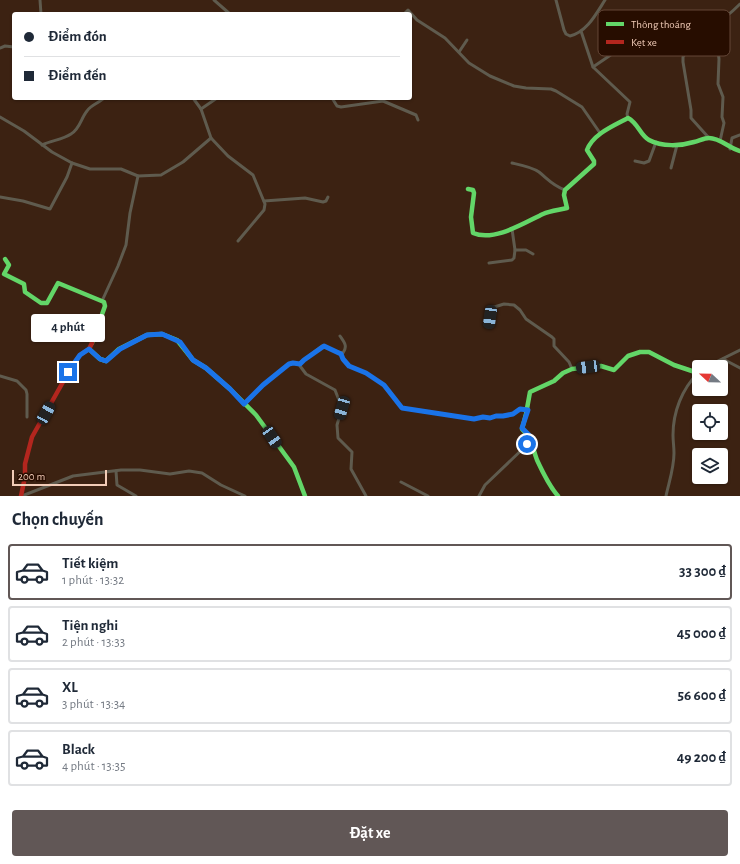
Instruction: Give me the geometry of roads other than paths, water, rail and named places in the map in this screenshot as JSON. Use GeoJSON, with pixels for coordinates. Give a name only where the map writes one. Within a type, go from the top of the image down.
{"type":"FeatureCollection","features":[{"type":"Feature","properties":{"kind":"street"},"geometry":{"type":"LineString","coordinates":[[40,0],[41,12]]}},
{"type":"Feature","properties":{"kind":"street"},"geometry":{"type":"LineString","coordinates":[[214,0],[228,12]]}},
{"type":"Feature","properties":{"kind":"street"},"geometry":{"type":"LineString","coordinates":[[556,0],[562,26],[568,36],[581,31],[605,0]]}},
{"type":"Feature","properties":{"kind":"street"},"geometry":{"type":"LineString","coordinates":[[730,13],[740,4]]}},
{"type":"Feature","properties":{"kind":"street"},"geometry":{"type":"LineString","coordinates":[[412,14],[417,20],[445,38],[474,66],[490,76],[514,86],[556,91],[585,110],[600,134]]}},
{"type":"Feature","properties":{"kind":"street"},"geometry":{"type":"LineString","coordinates":[[581,31],[594,67],[610,84],[629,99],[630,103],[627,114],[628,118]]}},
{"type":"Feature","properties":{"kind":"street"},"geometry":{"type":"LineString","coordinates":[[458,52],[467,40]]}},
{"type":"Feature","properties":{"kind":"street"},"geometry":{"type":"LineString","coordinates":[[0,48],[4,46],[12,47]]}},
{"type":"Feature","properties":{"kind":"street"},"geometry":{"type":"LineString","coordinates":[[594,67],[610,56]]}},
{"type":"Feature","properties":{"kind":"street"},"geometry":{"type":"LineString","coordinates":[[685,56],[683,59],[691,118],[709,138]]}},
{"type":"Feature","properties":{"kind":"street"},"geometry":{"type":"LineString","coordinates":[[719,56],[718,84],[723,97],[722,117],[724,123],[720,141]]}},
{"type":"Feature","properties":{"kind":"street"},"geometry":{"type":"LineString","coordinates":[[42,145],[51,140],[62,139],[73,133],[77,129],[87,111],[101,100]]}},
{"type":"Feature","properties":{"kind":"street"},"geometry":{"type":"LineString","coordinates":[[194,100],[200,109],[211,138],[228,156],[253,175],[264,201],[264,210],[238,241]]}},
{"type":"Feature","properties":{"kind":"street"},"geometry":{"type":"LineString","coordinates":[[200,109],[214,100]]}},
{"type":"Feature","properties":{"kind":"street"},"geometry":{"type":"LineString","coordinates":[[333,100],[337,106],[341,107],[384,101],[416,115],[418,120]]}},
{"type":"Feature","properties":{"kind":"street"},"geometry":{"type":"LineString","coordinates":[[0,117],[18,127],[52,152],[72,163],[90,168],[121,169],[138,176],[161,175],[183,162],[211,138]]}},
{"type":"Feature","properties":{"kind":"street"},"geometry":{"type":"LineString","coordinates":[[468,189],[473,190],[474,193],[471,217],[472,230],[477,236],[488,235],[512,228],[544,214],[567,208],[564,196],[565,190],[594,164],[594,161],[587,149],[600,134],[628,118]]}},
{"type":"Feature","properties":{"kind":"street"},"geometry":{"type":"LineString","coordinates":[[628,118],[633,120],[649,140],[677,145],[688,144],[709,138],[720,141],[730,149],[740,151]]}},
{"type":"Feature","properties":{"kind":"street"},"geometry":{"type":"LineString","coordinates":[[730,149],[732,138],[740,135]]}},
{"type":"Feature","properties":{"kind":"street"},"geometry":{"type":"LineString","coordinates":[[636,162],[644,163],[649,161],[656,142]]}},
{"type":"Feature","properties":{"kind":"street"},"geometry":{"type":"LineString","coordinates":[[671,168],[677,145]]}},
{"type":"Feature","properties":{"kind":"street"},"geometry":{"type":"LineString","coordinates":[[0,197],[50,209],[67,177],[72,163]]}},
{"type":"Feature","properties":{"kind":"street"},"geometry":{"type":"LineString","coordinates":[[512,164],[526,166],[540,173],[556,186],[565,190]]}},
{"type":"Feature","properties":{"kind":"street"},"geometry":{"type":"LineString","coordinates":[[21,496],[25,477],[25,464],[32,438],[72,366],[80,355],[89,349],[104,308],[102,301],[126,245],[130,213],[138,176]]}},
{"type":"Feature","properties":{"kind":"street"},"geometry":{"type":"LineString","coordinates":[[264,201],[306,198],[323,202],[328,198]]}},
{"type":"Feature","properties":{"kind":"street"},"geometry":{"type":"LineString","coordinates":[[488,263],[512,260],[516,250],[512,228]]}},
{"type":"Feature","properties":{"kind":"street"},"geometry":{"type":"LineString","coordinates":[[516,250],[526,250],[533,254]]}},
{"type":"Feature","properties":{"kind":"street"},"geometry":{"type":"LineString","coordinates":[[5,259],[9,265],[4,274],[24,284],[24,291],[41,303],[47,303],[56,285],[58,284],[102,301]]}},
{"type":"Feature","properties":{"kind":"street"},"geometry":{"type":"LineString","coordinates":[[489,327],[491,308],[504,304],[514,305],[526,319],[554,339],[554,346],[569,362],[572,369]]}},
{"type":"Feature","properties":{"kind":"street"},"geometry":{"type":"LineString","coordinates":[[89,349],[100,359],[106,361],[120,349],[147,335],[156,334],[166,336],[180,342],[193,360],[206,368],[256,415],[294,467],[305,496]]}},
{"type":"Feature","properties":{"kind":"street"},"geometry":{"type":"LineString","coordinates":[[340,336],[346,345],[345,350],[341,354]]}},
{"type":"Feature","properties":{"kind":"street"},"geometry":{"type":"LineString","coordinates":[[300,364],[322,346],[341,354],[349,366],[366,373],[384,385],[402,408],[474,419],[513,414],[520,409],[528,410]]}},
{"type":"Feature","properties":{"kind":"street"},"geometry":{"type":"LineString","coordinates":[[722,359],[740,350]]}},
{"type":"Feature","properties":{"kind":"street"},"geometry":{"type":"LineString","coordinates":[[558,496],[551,488],[537,459],[529,435],[522,428],[528,410],[528,395],[530,392],[554,381],[563,373],[572,369],[601,366],[614,370],[628,356],[640,352],[649,352],[674,366],[692,370]]}},
{"type":"Feature","properties":{"kind":"street"},"geometry":{"type":"LineString","coordinates":[[722,359],[740,368]]}},
{"type":"Feature","properties":{"kind":"street"},"geometry":{"type":"LineString","coordinates":[[244,404],[263,385],[289,364],[300,364]]}},
{"type":"Feature","properties":{"kind":"street"},"geometry":{"type":"LineString","coordinates":[[300,364],[300,368],[306,374],[337,391],[338,400],[342,408],[337,425],[338,438],[352,452],[351,469],[366,496]]}},
{"type":"Feature","properties":{"kind":"street"},"geometry":{"type":"LineString","coordinates":[[0,376],[17,381],[26,391],[27,417]]}},
{"type":"Feature","properties":{"kind":"street"},"geometry":{"type":"LineString","coordinates":[[666,496],[672,471],[674,454],[673,435],[676,412],[683,393],[692,380]]}},
{"type":"Feature","properties":{"kind":"street"},"geometry":{"type":"LineString","coordinates":[[479,496],[487,484],[531,440]]}},
{"type":"Feature","properties":{"kind":"street"},"geometry":{"type":"LineString","coordinates":[[21,496],[73,476],[116,471],[146,470],[170,474],[181,471],[194,471],[206,474],[221,486],[245,496]]}},
{"type":"Feature","properties":{"kind":"street"},"geometry":{"type":"LineString","coordinates":[[116,471],[118,485],[136,496]]}},
{"type":"Feature","properties":{"kind":"street"},"geometry":{"type":"LineString","coordinates":[[401,482],[428,496]]}}]}
